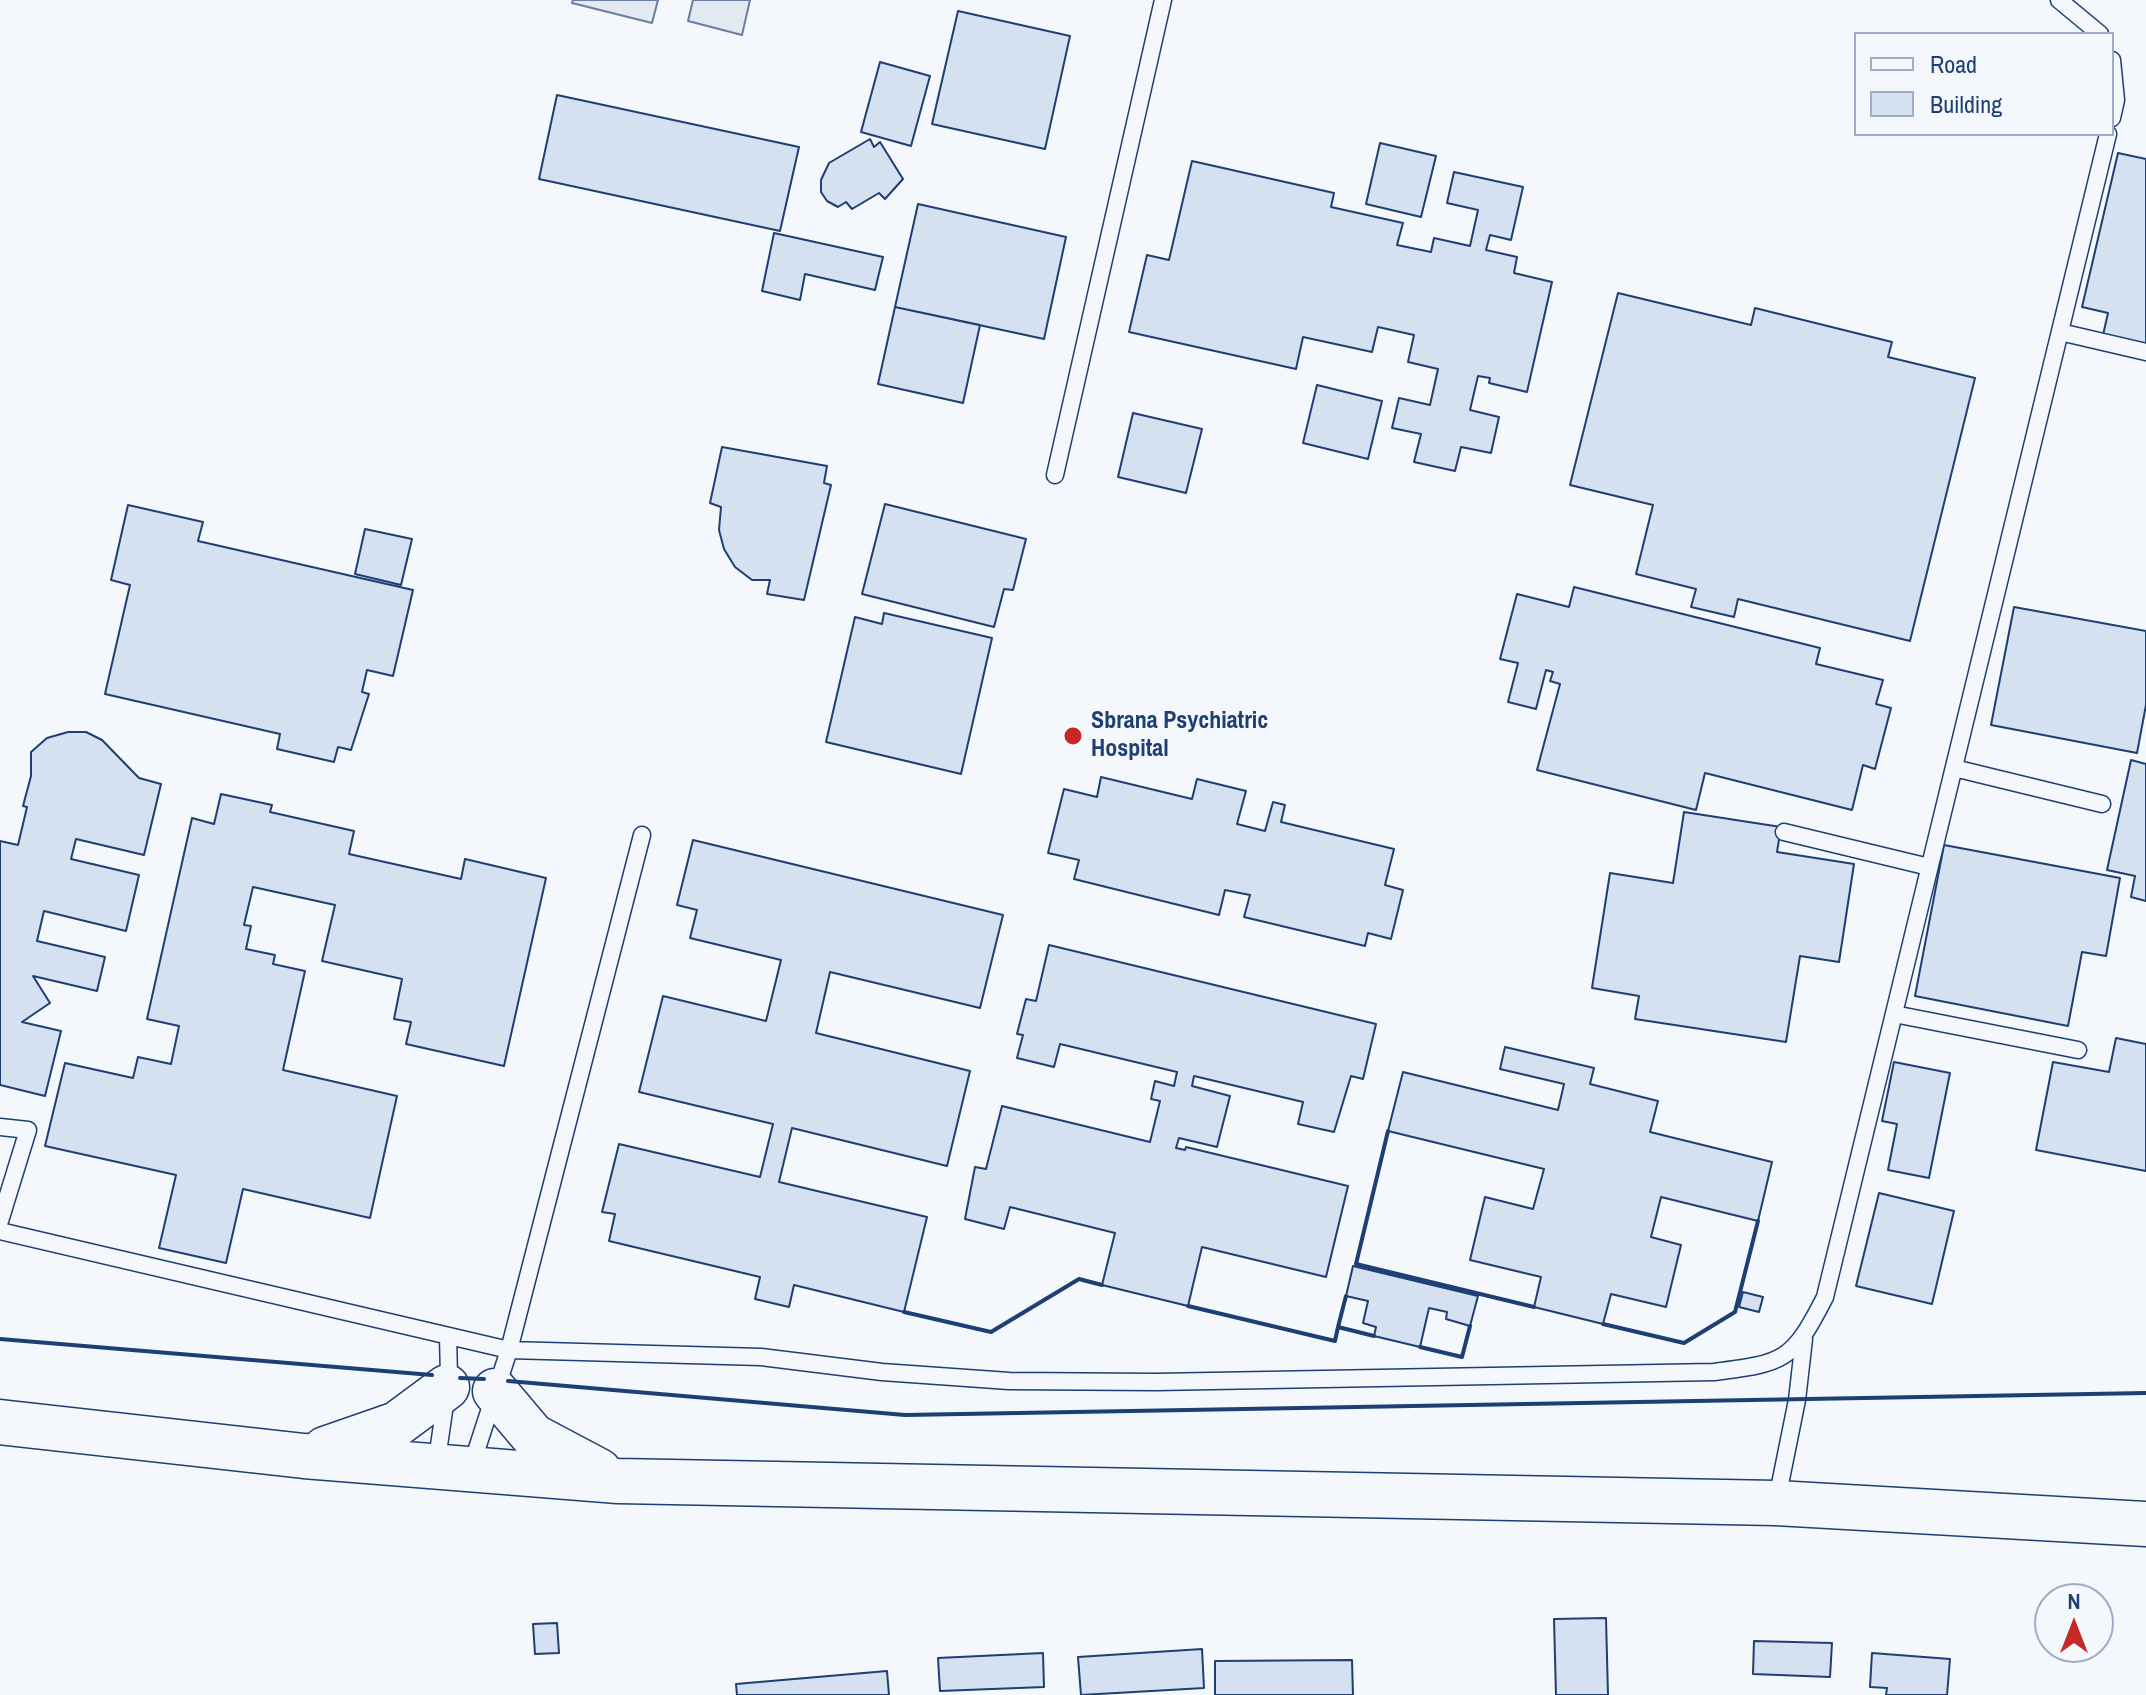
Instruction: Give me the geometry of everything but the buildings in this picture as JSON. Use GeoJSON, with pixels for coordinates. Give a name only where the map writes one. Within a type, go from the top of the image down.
{"type":"FeatureCollection","features":[{"type":"Feature","properties":{"kind":"street"},"geometry":{"type":"LineString","coordinates":[[304,1456],[373,1436],[397,1424],[447,1387]]}},
{"type":"Feature","properties":{"kind":"street"},"geometry":{"type":"LineString","coordinates":[[495,1391],[533,1436],[618,1481]]}},
{"type":"Feature","properties":{"kind":"street"},"geometry":{"type":"LineString","coordinates":[[0,1422],[304,1456],[618,1481],[1776,1503],[2146,1524]]}},
{"type":"Feature","properties":{"kind":"lane"},"geometry":{"type":"LineString","coordinates":[[1055,475],[1163,0]]}},
{"type":"Feature","properties":{"kind":"lane"},"geometry":{"type":"LineString","coordinates":[[2059,0],[2098,32]]}},
{"type":"Feature","properties":{"kind":"lane"},"geometry":{"type":"LineString","coordinates":[[2114,80],[2114,109]]}},
{"type":"Feature","properties":{"kind":"lane"},"geometry":{"type":"LineString","coordinates":[[1776,1503],[1797,1400],[1804,1339],[1825,1297],[2108,136]]}},
{"type":"Feature","properties":{"kind":"lane"},"geometry":{"type":"LineString","coordinates":[[2060,332],[2146,352]]}},
{"type":"Feature","properties":{"kind":"lane"},"geometry":{"type":"LineString","coordinates":[[1954,768],[2102,804]]}},
{"type":"Feature","properties":{"kind":"lane"},"geometry":{"type":"LineString","coordinates":[[1784,832],[1929,867]]}},
{"type":"Feature","properties":{"kind":"lane"},"geometry":{"type":"LineString","coordinates":[[453,1469],[495,1391],[509,1350],[642,835]]}},
{"type":"Feature","properties":{"kind":"lane"},"geometry":{"type":"LineString","coordinates":[[1894,1014],[2078,1050]]}},
{"type":"Feature","properties":{"kind":"lane"},"geometry":{"type":"LineString","coordinates":[[0,1127],[28,1130],[0,1221]]}},
{"type":"Feature","properties":{"kind":"lane"},"geometry":{"type":"LineString","coordinates":[[0,1231],[509,1350],[761,1357],[913,1375],[1009,1381],[1156,1382],[1714,1372],[1770,1364],[1804,1339]]}},
{"type":"Feature","properties":{"kind":"lane"},"geometry":{"type":"LineString","coordinates":[[448,1336],[447,1387],[453,1469]]}},
{"type":"Feature","properties":{"kind":"shaded area"},"geometry":{"type":"Polygon","coordinates":[[[573,0],[658,0],[652,23],[572,3],[573,0]]]}},
{"type":"Feature","properties":{"kind":"shaded area"},"geometry":{"type":"Polygon","coordinates":[[[693,0],[750,0],[742,35],[688,21],[693,0]]]}},
{"type":"Feature","properties":{"kind":"wall"},"geometry":{"type":"LineString","coordinates":[[1388,1131],[1356,1264],[1534,1307]]}},
{"type":"Feature","properties":{"kind":"wall"},"geometry":{"type":"LineString","coordinates":[[1603,1324],[1684,1343],[1735,1312],[1758,1221]]}},
{"type":"Feature","properties":{"kind":"wall"},"geometry":{"type":"LineString","coordinates":[[904,1312],[991,1332],[1079,1279],[1102,1285]]}},
{"type":"Feature","properties":{"kind":"wall"},"geometry":{"type":"LineString","coordinates":[[1346,1296],[1338,1327],[1374,1336]]}},
{"type":"Feature","properties":{"kind":"wall"},"geometry":{"type":"LineString","coordinates":[[1188,1306],[1335,1341],[1338,1327]]}},
{"type":"Feature","properties":{"kind":"wall"},"geometry":{"type":"LineString","coordinates":[[1420,1347],[1462,1357],[1470,1326]]}},
{"type":"Feature","properties":{"kind":"wall"},"geometry":{"type":"LineString","coordinates":[[0,1339],[432,1375]]}},
{"type":"Feature","properties":{"kind":"wall"},"geometry":{"type":"LineString","coordinates":[[460,1378],[484,1379]]}},
{"type":"Feature","properties":{"kind":"wall"},"geometry":{"type":"LineString","coordinates":[[508,1381],[905,1415],[2146,1393]]}},
{"type":"Feature","properties":{"kind":"place","name":"Sbrana Psychiatric Hospital"},"geometry":{"type":"Point","coordinates":[1073,736]}}]}
